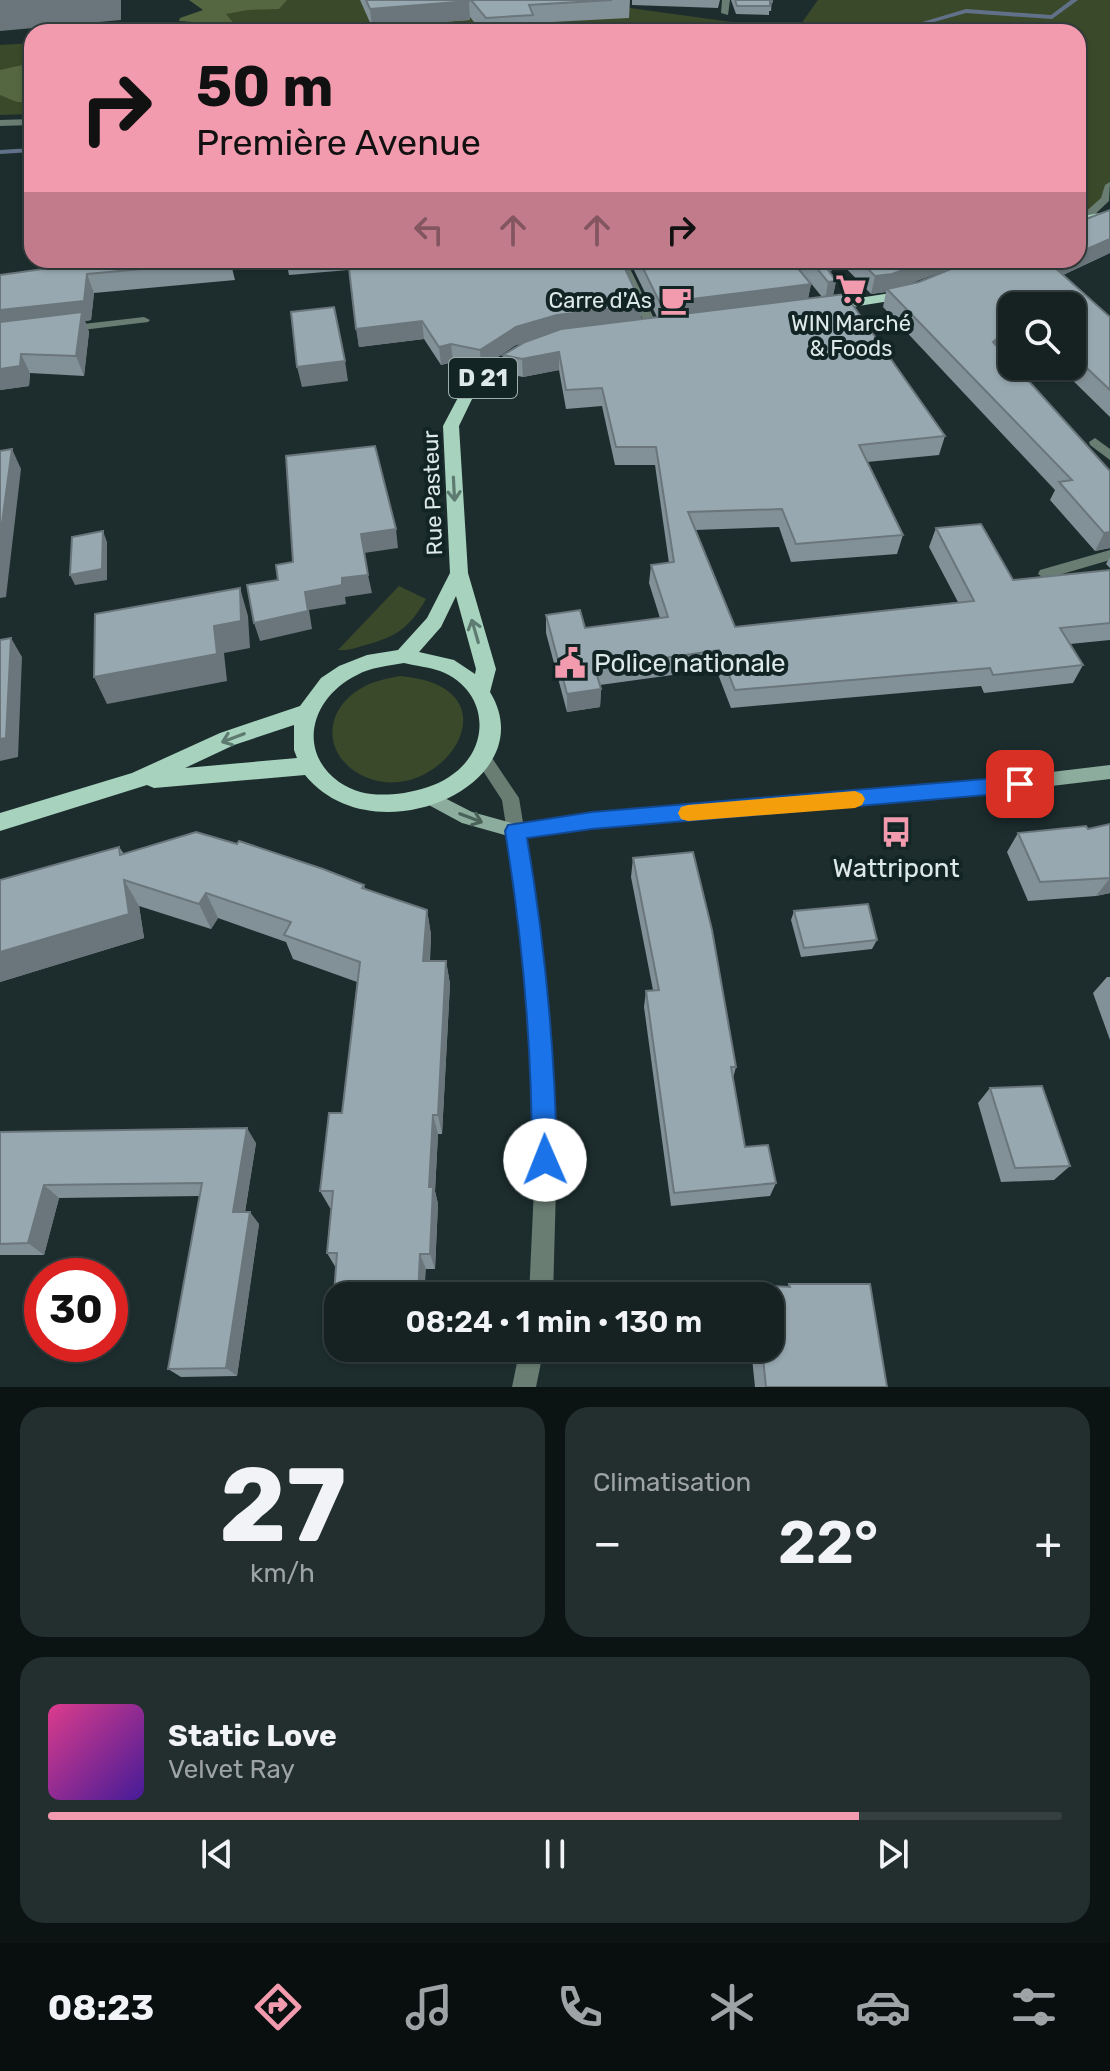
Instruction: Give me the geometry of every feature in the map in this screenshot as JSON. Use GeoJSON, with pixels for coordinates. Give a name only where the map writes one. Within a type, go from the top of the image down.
{"type":"FeatureCollection","features":[{"type":"Feature","properties":{"kind":"main road"},"geometry":{"type":"LineString","coordinates":[[1086,218],[1110,215]]}},
{"type":"Feature","properties":{"kind":"main road"},"geometry":{"type":"LineString","coordinates":[[814,306],[888,299],[923,289]]}},
{"type":"Feature","properties":{"kind":"main road","name":"Rue Pasteur"},"geometry":{"type":"LineString","coordinates":[[481,689],[486,669],[459,573],[451,441],[457,410],[467,393],[487,374],[522,351],[540,344]]}},
{"type":"Feature","properties":{"kind":"main road","name":"Rue Pasteur"},"geometry":{"type":"LineString","coordinates":[[404,656],[434,622],[459,573]]}},
{"type":"Feature","properties":{"kind":"main road"},"geometry":{"type":"LineString","coordinates":[[404,656],[447,664],[466,674],[481,689],[491,710],[491,734],[482,757],[469,774],[431,798],[402,804],[373,805],[346,797],[324,784],[309,766],[302,748],[302,730],[307,712],[322,690],[344,672],[371,661],[404,656]]}},
{"type":"Feature","properties":{"kind":"main road"},"geometry":{"type":"LineString","coordinates":[[0,822],[138,780],[227,739],[307,712]]}},
{"type":"Feature","properties":{"kind":"main road"},"geometry":{"type":"LineString","coordinates":[[138,780],[309,766]]}},
{"type":"Feature","properties":{"kind":"main road"},"geometry":{"type":"LineString","coordinates":[[431,798],[468,818],[515,831],[592,821],[960,790],[1110,772]]}},
{"type":"Feature","properties":{"kind":"street"},"geometry":{"type":"LineString","coordinates":[[725,13],[726,0]]}},
{"type":"Feature","properties":{"kind":"street"},"geometry":{"type":"LineString","coordinates":[[0,123],[24,122]]}},
{"type":"Feature","properties":{"kind":"street"},"geometry":{"type":"LineString","coordinates":[[1086,216],[1108,200],[1110,185]]}},
{"type":"Feature","properties":{"kind":"street"},"geometry":{"type":"LineString","coordinates":[[625,268],[651,327]]}},
{"type":"Feature","properties":{"kind":"street"},"geometry":{"type":"LineString","coordinates":[[58,330],[144,320]]}},
{"type":"Feature","properties":{"kind":"street"},"geometry":{"type":"LineString","coordinates":[[1095,442],[1110,456]]}},
{"type":"Feature","properties":{"kind":"street"},"geometry":{"type":"LineString","coordinates":[[1045,574],[1110,555]]}},
{"type":"Feature","properties":{"kind":"street"},"geometry":{"type":"LineString","coordinates":[[482,757],[510,798],[526,896],[544,1077],[542,1282]]}},
{"type":"Feature","properties":{"kind":"street"},"geometry":{"type":"LineString","coordinates":[[524,1387],[529,1362]]}},
{"type":"Feature","properties":{"kind":"green space"},"geometry":{"type":"Polygon","coordinates":[[[189,0],[287,0],[279,9],[226,14],[234,24],[179,21],[203,10],[189,0]]]}},
{"type":"Feature","properties":{"kind":"green space"},"geometry":{"type":"Polygon","coordinates":[[[224,0],[620,0],[630,8],[745,24],[182,24],[224,0]]]}},
{"type":"Feature","properties":{"kind":"green space"},"geometry":{"type":"Polygon","coordinates":[[[818,0],[1110,0],[1110,185],[1106,199],[1086,215],[1086,24],[801,24],[818,0]]]}},
{"type":"Feature","properties":{"kind":"green space"},"geometry":{"type":"Polygon","coordinates":[[[24,44],[24,114],[0,115],[0,45],[24,44]]]}},
{"type":"Feature","properties":{"kind":"green space"},"geometry":{"type":"Polygon","coordinates":[[[24,65],[24,102],[0,95],[0,70],[24,65]]]}},
{"type":"Feature","properties":{"kind":"green space"},"geometry":{"type":"Polygon","coordinates":[[[399,586],[426,599],[409,623],[379,641],[338,650],[399,586]]]}},
{"type":"Feature","properties":{"kind":"green space"},"geometry":{"type":"Polygon","coordinates":[[[400,676],[438,685],[458,702],[463,724],[455,746],[438,766],[414,779],[385,782],[356,772],[345,763],[333,741],[332,730],[340,707],[349,697],[369,684],[400,676]]]}},
{"type":"Feature","properties":{"kind":"building"},"geometry":{"type":"Polygon","coordinates":[[[366,0],[469,0],[469,1],[370,9],[366,0]]]}},
{"type":"Feature","properties":{"kind":"building"},"geometry":{"type":"Polygon","coordinates":[[[471,0],[612,0],[529,5],[533,15],[486,18],[471,0]]]}},
{"type":"Feature","properties":{"kind":"building"},"geometry":{"type":"Polygon","coordinates":[[[735,0],[772,2],[770,6],[737,6],[735,0]]]}},
{"type":"Feature","properties":{"kind":"building"},"geometry":{"type":"Polygon","coordinates":[[[1110,210],[1110,239],[1086,250],[1086,219],[1110,210]]]}},
{"type":"Feature","properties":{"kind":"building"},"geometry":{"type":"Polygon","coordinates":[[[51,268],[153,268],[87,274],[84,301],[0,310],[0,275],[51,268]]]}},
{"type":"Feature","properties":{"kind":"building"},"geometry":{"type":"Polygon","coordinates":[[[349,268],[625,268],[642,305],[557,315],[516,327],[480,350],[451,344],[439,347],[422,321],[356,329],[349,268]]]}},
{"type":"Feature","properties":{"kind":"building"},"geometry":{"type":"Polygon","coordinates":[[[643,268],[798,268],[811,284],[660,303],[643,268]]]}},
{"type":"Feature","properties":{"kind":"building"},"geometry":{"type":"Polygon","coordinates":[[[817,268],[827,268],[836,281],[828,282],[817,268]]]}},
{"type":"Feature","properties":{"kind":"building"},"geometry":{"type":"Polygon","coordinates":[[[867,268],[909,268],[892,274],[875,276],[867,268]]]}},
{"type":"Feature","properties":{"kind":"building"},"geometry":{"type":"Polygon","coordinates":[[[953,268],[1055,268],[1082,292],[998,292],[998,338],[993,342],[998,348],[998,380],[1028,380],[1110,471],[1110,532],[1104,533],[1059,482],[1072,480],[887,289],[919,282],[953,268]]]}},
{"type":"Feature","properties":{"kind":"building"},"geometry":{"type":"Polygon","coordinates":[[[845,294],[945,436],[859,445],[903,535],[796,544],[782,509],[688,512],[735,627],[974,601],[936,528],[981,524],[1013,580],[1110,570],[1110,623],[1060,628],[1083,665],[993,675],[990,668],[735,690],[719,650],[595,668],[601,689],[567,694],[546,615],[580,610],[585,628],[668,617],[651,565],[674,562],[656,447],[616,447],[602,388],[566,390],[559,352],[522,359],[503,355],[525,342],[561,329],[845,294]]]}},
{"type":"Feature","properties":{"kind":"building"},"geometry":{"type":"Polygon","coordinates":[[[1086,295],[1110,317],[1110,390],[1086,367],[1086,295]]]}},
{"type":"Feature","properties":{"kind":"building"},"geometry":{"type":"Polygon","coordinates":[[[334,307],[345,361],[297,367],[291,312],[334,307]]]}},
{"type":"Feature","properties":{"kind":"building"},"geometry":{"type":"Polygon","coordinates":[[[82,312],[76,356],[21,354],[20,366],[0,369],[0,322],[82,312]]]}},
{"type":"Feature","properties":{"kind":"building"},"geometry":{"type":"Polygon","coordinates":[[[375,446],[396,529],[361,534],[368,575],[342,578],[342,585],[305,592],[308,611],[254,623],[247,585],[278,580],[276,565],[293,562],[286,456],[375,446]]]}},
{"type":"Feature","properties":{"kind":"building"},"geometry":{"type":"Polygon","coordinates":[[[12,449],[0,538],[0,451],[12,449]]]}},
{"type":"Feature","properties":{"kind":"building"},"geometry":{"type":"Polygon","coordinates":[[[103,531],[102,569],[70,575],[72,537],[103,531]]]}},
{"type":"Feature","properties":{"kind":"building"},"geometry":{"type":"Polygon","coordinates":[[[240,588],[241,621],[214,626],[217,654],[94,677],[95,614],[240,588]]]}},
{"type":"Feature","properties":{"kind":"building"},"geometry":{"type":"Polygon","coordinates":[[[11,638],[6,738],[0,739],[0,640],[11,638]]]}},
{"type":"Feature","properties":{"kind":"building"},"geometry":{"type":"Polygon","coordinates":[[[1110,824],[1110,878],[1040,882],[1018,833],[1086,826],[1088,829],[1110,824]]]}},
{"type":"Feature","properties":{"kind":"building"},"geometry":{"type":"Polygon","coordinates":[[[196,832],[237,844],[239,841],[323,869],[364,885],[362,888],[427,910],[423,961],[446,961],[438,1115],[433,1115],[429,1187],[433,1187],[430,1254],[420,1254],[419,1282],[335,1282],[337,1253],[327,1253],[333,1191],[320,1191],[329,1113],[342,1113],[360,962],[284,935],[291,922],[206,893],[199,904],[124,880],[129,914],[0,952],[0,880],[119,847],[120,855],[196,832]]]}},
{"type":"Feature","properties":{"kind":"building"},"geometry":{"type":"Polygon","coordinates":[[[693,852],[712,930],[736,1067],[731,1067],[745,1147],[768,1145],[776,1183],[674,1193],[646,991],[659,990],[633,858],[693,852]]]}},
{"type":"Feature","properties":{"kind":"building"},"geometry":{"type":"Polygon","coordinates":[[[868,904],[877,940],[804,948],[794,911],[868,904]]]}},
{"type":"Feature","properties":{"kind":"building"},"geometry":{"type":"Polygon","coordinates":[[[1042,1086],[1070,1166],[1015,1168],[990,1088],[1042,1086]]]}},
{"type":"Feature","properties":{"kind":"building"},"geometry":{"type":"Polygon","coordinates":[[[247,1128],[233,1212],[250,1212],[226,1368],[168,1369],[202,1183],[44,1185],[28,1243],[0,1244],[0,1132],[247,1128]]]}},
{"type":"Feature","properties":{"kind":"building"},"geometry":{"type":"Polygon","coordinates":[[[789,1284],[870,1284],[887,1387],[766,1387],[763,1362],[784,1362],[784,1287],[790,1287],[789,1284]]]}},
{"type":"Feature","properties":{"kind":"waterway"},"geometry":{"type":"LineString","coordinates":[[920,24],[966,11],[1052,17],[1075,0]]}},
{"type":"Feature","properties":{"kind":"waterway"},"geometry":{"type":"LineString","coordinates":[[0,152],[24,150]]}},
{"type":"Feature","properties":{"kind":"slow traffic"},"geometry":{"type":"LineString","coordinates":[[688,813],[855,799]]}},
{"type":"Feature","properties":{"kind":"place","name":"WIN Marché & Foods"},"geometry":{"type":"Point","coordinates":[851,289]}},
{"type":"Feature","properties":{"kind":"place","name":"Carre d'As"},"geometry":{"type":"Point","coordinates":[676,300]}},
{"type":"Feature","properties":{"kind":"place","name":"Police nationale"},"geometry":{"type":"Point","coordinates":[570,663]}},
{"type":"Feature","properties":{"kind":"place","name":"Wattripont"},"geometry":{"type":"Point","coordinates":[896,832]}},
{"type":"Feature","properties":{"kind":"route"},"geometry":{"type":"LineString","coordinates":[[545,1160],[544,1077],[526,896],[515,831],[592,821],[1020,784]]}}]}
